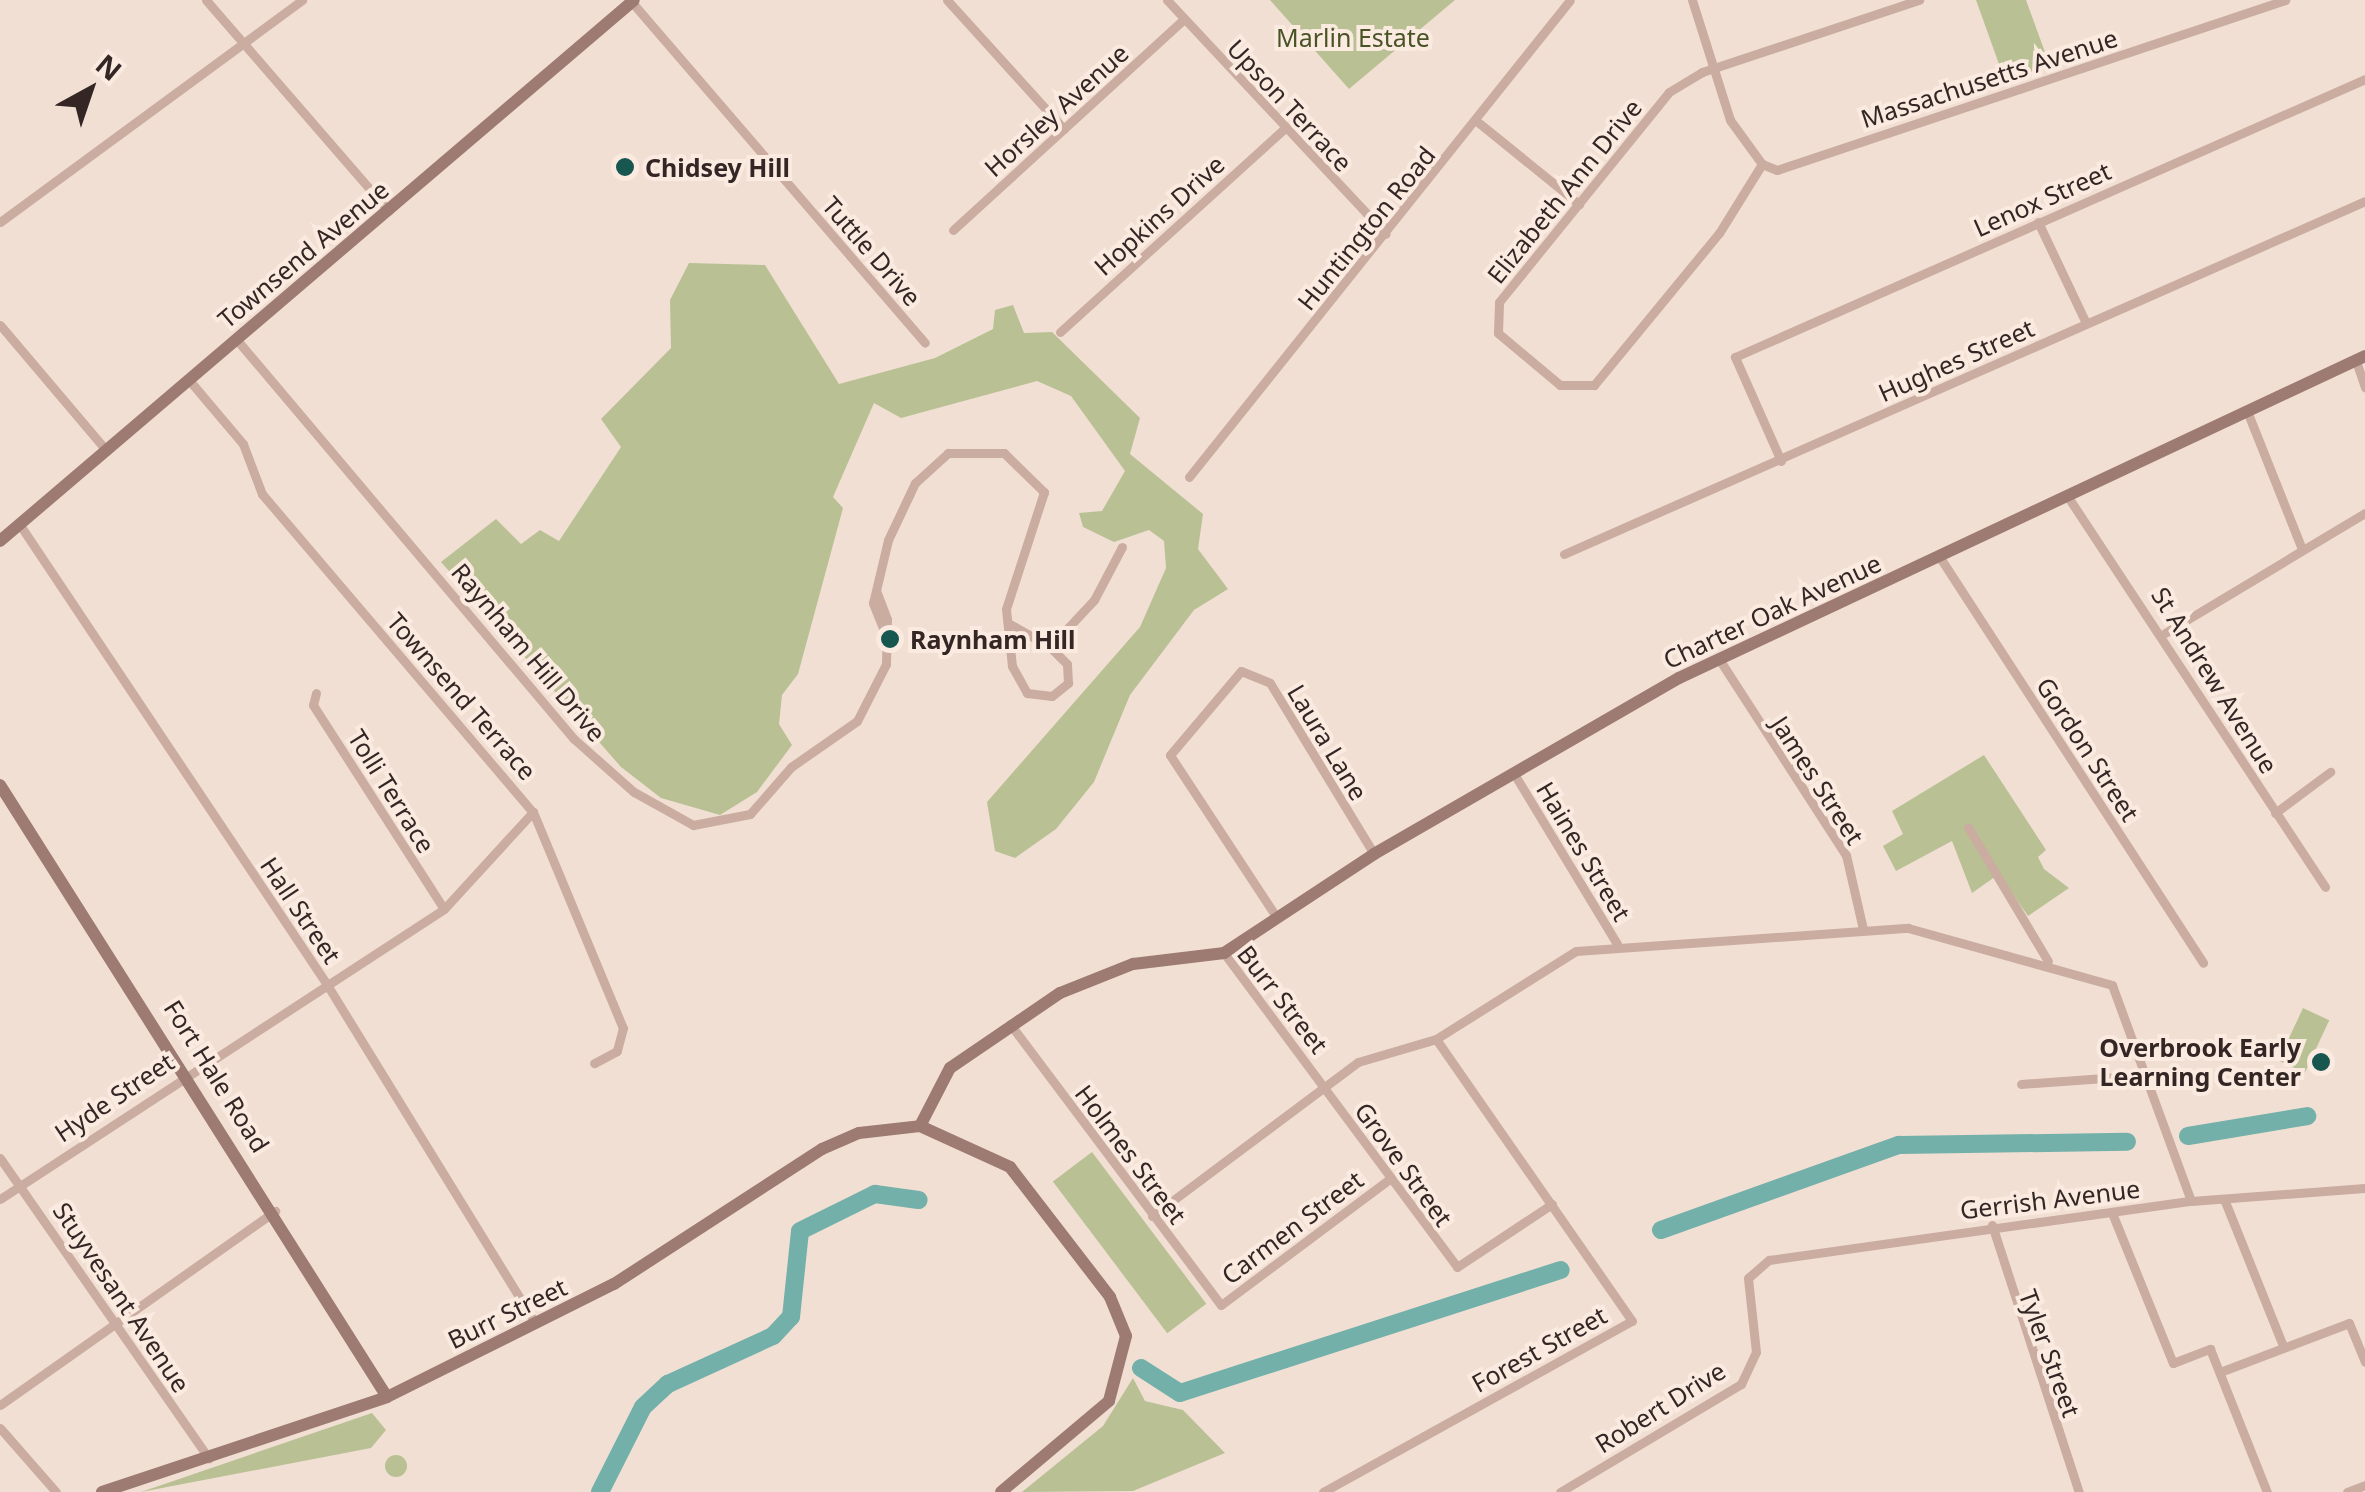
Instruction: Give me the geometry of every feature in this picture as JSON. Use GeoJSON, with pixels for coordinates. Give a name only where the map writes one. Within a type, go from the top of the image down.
{"type":"FeatureCollection","features":[{"type":"Feature","properties":{"kind":"street"},"geometry":{"type":"LineString","coordinates":[[206,0],[389,210]]}},
{"type":"Feature","properties":{"kind":"street"},"geometry":{"type":"LineString","coordinates":[[0,222],[302,0]]}},
{"type":"Feature","properties":{"kind":"street"},"geometry":{"type":"LineString","coordinates":[[946,0],[1064,130]]}},
{"type":"Feature","properties":{"kind":"street","name":"Upson Terrace"},"geometry":{"type":"LineString","coordinates":[[1167,0],[1386,234]]}},
{"type":"Feature","properties":{"kind":"street","name":"Huntington Road"},"geometry":{"type":"LineString","coordinates":[[1189,477],[1479,123],[1570,0]]}},
{"type":"Feature","properties":{"kind":"street"},"geometry":{"type":"LineString","coordinates":[[1692,0],[1730,120],[1762,164]]}},
{"type":"Feature","properties":{"kind":"street","name":"Elizabeth Ann Drive"},"geometry":{"type":"LineString","coordinates":[[1762,164],[1600,380],[1574,389],[1507,344],[1494,318],[1669,92],[1715,68],[1919,0]]}},
{"type":"Feature","properties":{"kind":"street","name":"Massachusetts Avenue"},"geometry":{"type":"LineString","coordinates":[[1762,164],[1777,170],[2285,0]]}},
{"type":"Feature","properties":{"kind":"street","name":"Townsend Avenue"},"geometry":{"type":"LineString","coordinates":[[0,541],[632,1]]}},
{"type":"Feature","properties":{"kind":"street","name":"Tuttle Drive"},"geometry":{"type":"LineString","coordinates":[[632,1],[925,343]]}},
{"type":"Feature","properties":{"kind":"street","name":"Horsley Avenue"},"geometry":{"type":"LineString","coordinates":[[954,230],[1184,20]]}},
{"type":"Feature","properties":{"kind":"street","name":"Lenox Street"},"geometry":{"type":"LineString","coordinates":[[1781,461],[1735,357],[2365,79]]}},
{"type":"Feature","properties":{"kind":"street"},"geometry":{"type":"LineString","coordinates":[[1479,123],[1579,204]]}},
{"type":"Feature","properties":{"kind":"street","name":"Hopkins Drive"},"geometry":{"type":"LineString","coordinates":[[1060,332],[1285,128]]}},
{"type":"Feature","properties":{"kind":"street","name":"Hughes Street"},"geometry":{"type":"LineString","coordinates":[[1564,554],[2365,201]]}},
{"type":"Feature","properties":{"kind":"street"},"geometry":{"type":"LineString","coordinates":[[2038,222],[2086,324]]}},
{"type":"Feature","properties":{"kind":"street"},"geometry":{"type":"LineString","coordinates":[[0,325],[107,450]]}},
{"type":"Feature","properties":{"kind":"street","name":"Raynham Hill Drive"},"geometry":{"type":"LineString","coordinates":[[236,340],[574,740],[671,815],[708,827],[735,822],[791,766],[845,733],[886,664],[877,594],[888,540],[928,466],[948,453],[994,450],[1023,464],[1044,492],[1008,623],[1016,677],[1034,696],[1052,696],[1070,677],[1050,647]]}},
{"type":"Feature","properties":{"kind":"street"},"geometry":{"type":"LineString","coordinates":[[2360,358],[2365,387]]}},
{"type":"Feature","properties":{"kind":"street","name":"Charter Oak Avenue"},"geometry":{"type":"LineString","coordinates":[[1224,953],[1374,854],[1442,822],[1719,659],[2360,358]]}},
{"type":"Feature","properties":{"kind":"street","name":"Townsend Terrace"},"geometry":{"type":"LineString","coordinates":[[190,380],[243,444],[262,494],[534,812],[624,1028],[616,1051],[594,1063]]}},
{"type":"Feature","properties":{"kind":"street"},"geometry":{"type":"LineString","coordinates":[[2246,411],[2302,549]]}},
{"type":"Feature","properties":{"kind":"street","name":"St Andrew Avenue"},"geometry":{"type":"LineString","coordinates":[[2068,497],[2166,632],[2325,888]]}},
{"type":"Feature","properties":{"kind":"street"},"geometry":{"type":"LineString","coordinates":[[2166,632],[2365,513]]}},
{"type":"Feature","properties":{"kind":"street","name":"Hall Street"},"geometry":{"type":"LineString","coordinates":[[20,524],[326,983],[537,1325]]}},
{"type":"Feature","properties":{"kind":"street"},"geometry":{"type":"LineString","coordinates":[[1008,623],[1050,647],[1094,600],[1122,546]]}},
{"type":"Feature","properties":{"kind":"street","name":"Gordon Street"},"geometry":{"type":"LineString","coordinates":[[1938,556],[2203,962]]}},
{"type":"Feature","properties":{"kind":"street","name":"James Street"},"geometry":{"type":"LineString","coordinates":[[1719,659],[1846,855],[1863,929]]}},
{"type":"Feature","properties":{"kind":"street","name":"Laura Lane"},"geometry":{"type":"LineString","coordinates":[[1277,918],[1170,755],[1241,671],[1270,683],[1374,854]]}},
{"type":"Feature","properties":{"kind":"street","name":"Tolli Terrace"},"geometry":{"type":"LineString","coordinates":[[316,693],[313,706],[444,909]]}},
{"type":"Feature","properties":{"kind":"street"},"geometry":{"type":"LineString","coordinates":[[2275,813],[2330,772]]}},
{"type":"Feature","properties":{"kind":"street","name":"Haines Street"},"geometry":{"type":"LineString","coordinates":[[1516,778],[1617,944]]}},
{"type":"Feature","properties":{"kind":"street","name":"Fort Hale Road"},"geometry":{"type":"LineString","coordinates":[[0,784],[187,1070],[387,1397]]}},
{"type":"Feature","properties":{"kind":"street","name":"Hyde Street"},"geometry":{"type":"LineString","coordinates":[[0,1199],[187,1070],[444,909],[534,812]]}},
{"type":"Feature","properties":{"kind":"street"},"geometry":{"type":"LineString","coordinates":[[1968,827],[2048,961]]}},
{"type":"Feature","properties":{"kind":"street","name":"Burr Street"},"geometry":{"type":"LineString","coordinates":[[102,1492],[387,1397],[537,1325],[822,1149],[860,1133],[920,1126],[946,1073],[1010,1024],[1100,974],[1224,953],[1324,1089],[1367,1058],[1436,1039],[1549,963],[1617,944],[1924,929],[2048,961],[2112,985],[2191,1201]]}},
{"type":"Feature","properties":{"kind":"street","name":"Holmes Street"},"geometry":{"type":"LineString","coordinates":[[1010,1024],[1221,1305]]}},
{"type":"Feature","properties":{"kind":"street","name":"Forest Street"},"geometry":{"type":"LineString","coordinates":[[1323,1492],[1632,1320],[1436,1039]]}},
{"type":"Feature","properties":{"kind":"street"},"geometry":{"type":"LineString","coordinates":[[2021,1084],[2146,1075]]}},
{"type":"Feature","properties":{"kind":"street"},"geometry":{"type":"LineString","coordinates":[[1152,1216],[1324,1089]]}},
{"type":"Feature","properties":{"kind":"street","name":"Grove Street"},"geometry":{"type":"LineString","coordinates":[[1324,1089],[1452,1263],[1476,1261],[1552,1204]]}},
{"type":"Feature","properties":{"kind":"street"},"geometry":{"type":"LineString","coordinates":[[920,1126],[1010,1167],[1110,1297],[1126,1336],[1109,1400],[1001,1492]]}},
{"type":"Feature","properties":{"kind":"street","name":"Stuyvesant Avenue"},"geometry":{"type":"LineString","coordinates":[[0,1158],[210,1459]]}},
{"type":"Feature","properties":{"kind":"street","name":"Carmen Street"},"geometry":{"type":"LineString","coordinates":[[1221,1305],[1388,1180]]}},
{"type":"Feature","properties":{"kind":"street","name":"Gerrish Avenue"},"geometry":{"type":"LineString","coordinates":[[1748,1278],[1769,1260],[1992,1225],[2191,1201],[2365,1188]]}},
{"type":"Feature","properties":{"kind":"street"},"geometry":{"type":"LineString","coordinates":[[2224,1199],[2283,1346]]}},
{"type":"Feature","properties":{"kind":"street"},"geometry":{"type":"LineString","coordinates":[[0,1405],[275,1211]]}},
{"type":"Feature","properties":{"kind":"street"},"geometry":{"type":"LineString","coordinates":[[2112,1213],[2173,1363],[2210,1349],[2267,1492]]}},
{"type":"Feature","properties":{"kind":"street","name":"Tyler Street"},"geometry":{"type":"LineString","coordinates":[[1992,1225],[2080,1492]]}},
{"type":"Feature","properties":{"kind":"street","name":"Robert Drive"},"geometry":{"type":"LineString","coordinates":[[1560,1492],[1740,1384],[1756,1352],[1748,1278]]}},
{"type":"Feature","properties":{"kind":"street"},"geometry":{"type":"LineString","coordinates":[[2220,1372],[2349,1323],[2365,1362]]}},
{"type":"Feature","properties":{"kind":"street"},"geometry":{"type":"LineString","coordinates":[[0,1428],[56,1492]]}},
{"type":"Feature","properties":{"kind":"street"},"geometry":{"type":"LineString","coordinates":[[2348,1492],[2365,1485]]}},
{"type":"Feature","properties":{"kind":"green space","name":"Marlin Estate"},"geometry":{"type":"Polygon","coordinates":[[[1270,0],[1455,0],[1349,89],[1270,0]]]}},
{"type":"Feature","properties":{"kind":"green space"},"geometry":{"type":"Polygon","coordinates":[[[1976,0],[2026,0],[2050,66],[2005,81],[1976,0]]]}},
{"type":"Feature","properties":{"kind":"green space"},"geometry":{"type":"Polygon","coordinates":[[[689,263],[765,265],[839,384],[935,358],[993,329],[995,310],[1013,305],[1024,333],[1052,332],[1140,418],[1130,454],[1203,514],[1198,549],[1228,589],[1194,610],[1130,695],[1094,782],[1056,829],[1015,858],[995,851],[987,802],[1140,627],[1166,568],[1164,541],[1149,530],[1114,542],[1083,527],[1079,513],[1102,511],[1125,471],[1071,396],[1037,381],[901,418],[874,403],[833,497],[843,508],[798,674],[782,695],[779,724],[792,745],[757,792],[720,815],[661,798],[621,767],[441,562],[496,519],[521,544],[540,530],[559,541],[621,447],[601,419],[671,348],[670,300],[689,263]]]}},
{"type":"Feature","properties":{"kind":"green space"},"geometry":{"type":"Polygon","coordinates":[[[1984,755],[2046,850],[2038,857],[2044,869],[2069,888],[2028,916],[1999,874],[1972,893],[1952,841],[1896,871],[1883,846],[1903,834],[1892,811],[1984,755]]]}},
{"type":"Feature","properties":{"kind":"green space"},"geometry":{"type":"Polygon","coordinates":[[[2303,1008],[2329,1020],[2305,1073],[2278,1061],[2303,1008]]]}},
{"type":"Feature","properties":{"kind":"green space"},"geometry":{"type":"Polygon","coordinates":[[[1092,1152],[1206,1304],[1167,1333],[1053,1181],[1092,1152]]]}},
{"type":"Feature","properties":{"kind":"green space"},"geometry":{"type":"Polygon","coordinates":[[[1133,1378],[1145,1401],[1183,1410],[1225,1453],[1133,1491],[1022,1492],[1103,1426],[1133,1378]]]}},
{"type":"Feature","properties":{"kind":"green space"},"geometry":{"type":"Polygon","coordinates":[[[372,1413],[386,1430],[371,1448],[141,1492],[372,1413]]]}},
{"type":"Feature","properties":{"kind":"green space"},"geometry":{"type":"Polygon","coordinates":[[[396,1455],[404,1458],[404,1474],[396,1477],[388,1474],[385,1466],[388,1458],[396,1455]]]}},
{"type":"Feature","properties":{"kind":"waterway"},"geometry":{"type":"LineString","coordinates":[[2188,1136],[2307,1116]]}},
{"type":"Feature","properties":{"kind":"waterway"},"geometry":{"type":"LineString","coordinates":[[1661,1230],[1899,1145],[2127,1142]]}},
{"type":"Feature","properties":{"kind":"waterway"},"geometry":{"type":"LineString","coordinates":[[600,1492],[643,1407],[668,1384],[773,1336],[791,1317],[800,1231],[875,1194],[919,1200]]}},
{"type":"Feature","properties":{"kind":"waterway"},"geometry":{"type":"LineString","coordinates":[[1141,1368],[1180,1393],[1561,1270]]}},
{"type":"Feature","properties":{"kind":"place","name":"Chidsey Hill"},"geometry":{"type":"Point","coordinates":[625,167]}},
{"type":"Feature","properties":{"kind":"place","name":"Raynham Hill"},"geometry":{"type":"Point","coordinates":[890,639]}},
{"type":"Feature","properties":{"kind":"place","name":"Overbrook Early Learning Center"},"geometry":{"type":"Point","coordinates":[2321,1062]}}]}
